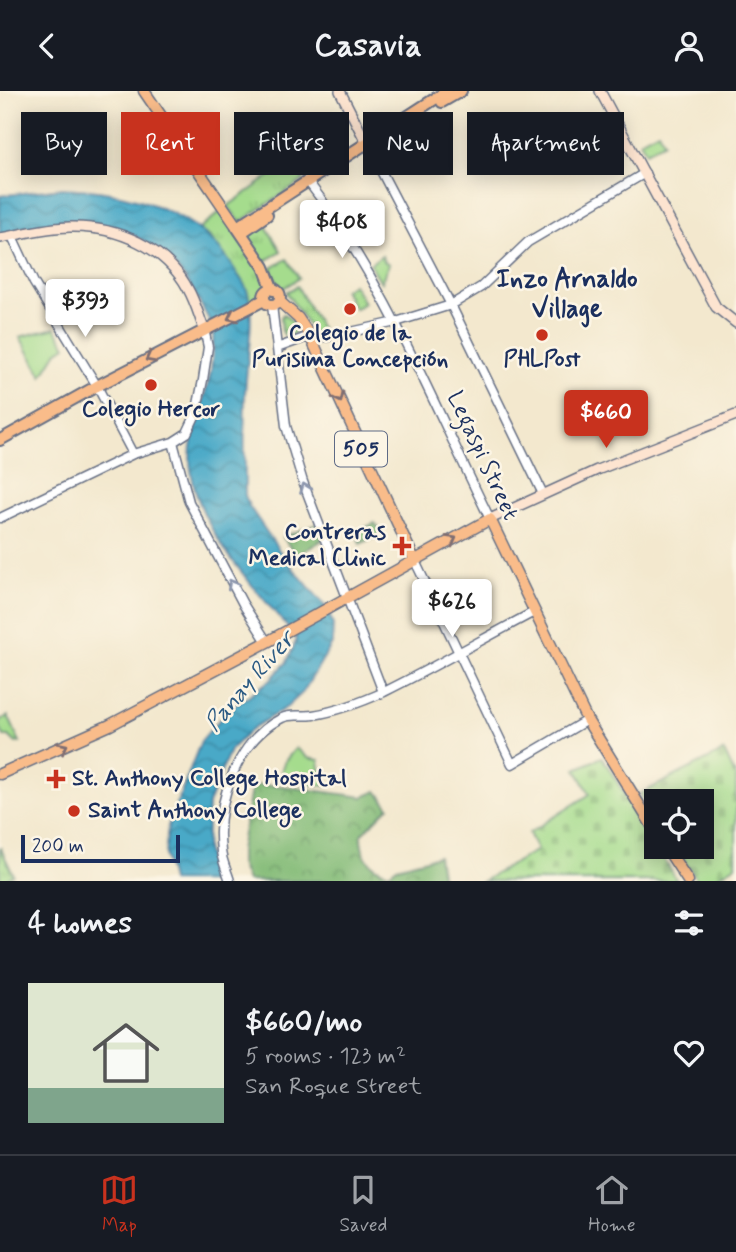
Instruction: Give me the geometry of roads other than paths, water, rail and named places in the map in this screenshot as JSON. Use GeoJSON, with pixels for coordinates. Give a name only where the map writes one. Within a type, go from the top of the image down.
{"type":"FeatureCollection","features":[{"type":"Feature","properties":{"kind":"highway"},"geometry":{"type":"LineString","coordinates":[[417,112],[447,91]]}},
{"type":"Feature","properties":{"kind":"highway"},"geometry":{"type":"LineString","coordinates":[[425,112],[461,91]]}},
{"type":"Feature","properties":{"kind":"highway"},"geometry":{"type":"LineString","coordinates":[[0,440],[207,328],[252,306],[272,302],[266,292],[273,289],[264,267],[239,230],[363,149]]}},
{"type":"Feature","properties":{"kind":"main road"},"geometry":{"type":"LineString","coordinates":[[144,91],[239,230]]}},
{"type":"Feature","properties":{"kind":"main road"},"geometry":{"type":"LineString","coordinates":[[341,91],[363,136]]}},
{"type":"Feature","properties":{"kind":"main road"},"geometry":{"type":"LineString","coordinates":[[600,91],[716,307],[736,323]]}},
{"type":"Feature","properties":{"kind":"main road"},"geometry":{"type":"LineString","coordinates":[[0,238],[70,227],[113,233],[143,244],[177,271],[207,328]]}},
{"type":"Feature","properties":{"kind":"main road","name":"505"},"geometry":{"type":"LineString","coordinates":[[272,302],[298,318],[310,336],[415,561]]}},
{"type":"Feature","properties":{"kind":"main road"},"geometry":{"type":"LineString","coordinates":[[0,774],[110,725],[490,519],[644,451],[736,415]]}},
{"type":"Feature","properties":{"kind":"main road","name":"Legaspi Street"},"geometry":{"type":"LineString","coordinates":[[490,519],[587,720],[644,813]]}},
{"type":"Feature","properties":{"kind":"main road"},"geometry":{"type":"LineString","coordinates":[[674,859],[688,881]]}},
{"type":"Feature","properties":{"kind":"street"},"geometry":{"type":"LineString","coordinates":[[277,348],[310,336],[328,337],[451,305],[481,287],[528,242],[645,173]]}},
{"type":"Feature","properties":{"kind":"street"},"geometry":{"type":"LineString","coordinates":[[383,175],[451,305],[543,494]]}},
{"type":"Feature","properties":{"kind":"street","name":"Legaspi Street"},"geometry":{"type":"LineString","coordinates":[[309,182],[396,321],[490,519]]}},
{"type":"Feature","properties":{"kind":"street"},"geometry":{"type":"LineString","coordinates":[[12,236],[34,283],[97,386],[133,454]]}},
{"type":"Feature","properties":{"kind":"street"},"geometry":{"type":"LineString","coordinates":[[272,302],[286,426],[303,482],[383,692]]}},
{"type":"Feature","properties":{"kind":"street"},"geometry":{"type":"LineString","coordinates":[[0,518],[133,454],[173,442],[187,433],[196,414],[208,347],[207,328]]}},
{"type":"Feature","properties":{"kind":"street"},"geometry":{"type":"LineString","coordinates":[[173,442],[189,502],[243,604],[267,642]]}},
{"type":"Feature","properties":{"kind":"street"},"geometry":{"type":"LineString","coordinates":[[415,561],[512,764],[587,720]]}},
{"type":"Feature","properties":{"kind":"street"},"geometry":{"type":"LineString","coordinates":[[230,881],[221,852],[220,829],[226,795],[238,763],[256,736],[283,717],[310,716],[339,710],[383,692],[534,611]]}},
{"type":"Feature","properties":{"kind":"water"},"geometry":{"type":"Polygon","coordinates":[[[61,188],[111,193],[136,199],[182,218],[220,249],[246,287],[251,316],[245,394],[245,495],[249,506],[285,559],[327,608],[333,625],[332,644],[303,692],[287,707],[253,728],[230,750],[208,804],[206,848],[214,881],[171,881],[165,856],[168,826],[201,741],[226,712],[270,680],[287,662],[297,639],[218,540],[197,494],[191,470],[191,445],[211,371],[213,330],[191,287],[165,256],[133,235],[115,229],[74,224],[0,236],[0,196],[61,188]]]}},
{"type":"Feature","properties":{"kind":"place","name":"Colegio de la Purisima Concepción"},"geometry":{"type":"Point","coordinates":[350,309]}},
{"type":"Feature","properties":{"kind":"place","name":"PHLPost"},"geometry":{"type":"Point","coordinates":[542,335]}},
{"type":"Feature","properties":{"kind":"place","name":"Colegio Hercor"},"geometry":{"type":"Point","coordinates":[151,385]}},
{"type":"Feature","properties":{"kind":"place","name":"Contreras Medical Clinic"},"geometry":{"type":"Point","coordinates":[402,546]}},
{"type":"Feature","properties":{"kind":"place","name":"St. Anthony College Hospital"},"geometry":{"type":"Point","coordinates":[56,779]}},
{"type":"Feature","properties":{"kind":"place","name":"Saint Anthony College"},"geometry":{"type":"Point","coordinates":[74,811]}},
{"type":"Feature","properties":{"kind":"district","name":"Inzo Arnaldo Village"},"geometry":{"type":"Point","coordinates":[567,294]}},
{"type":"Feature","properties":{"kind":"water label","name":"Panay River"},"geometry":{"type":"Point","coordinates":[250,682]}}]}
